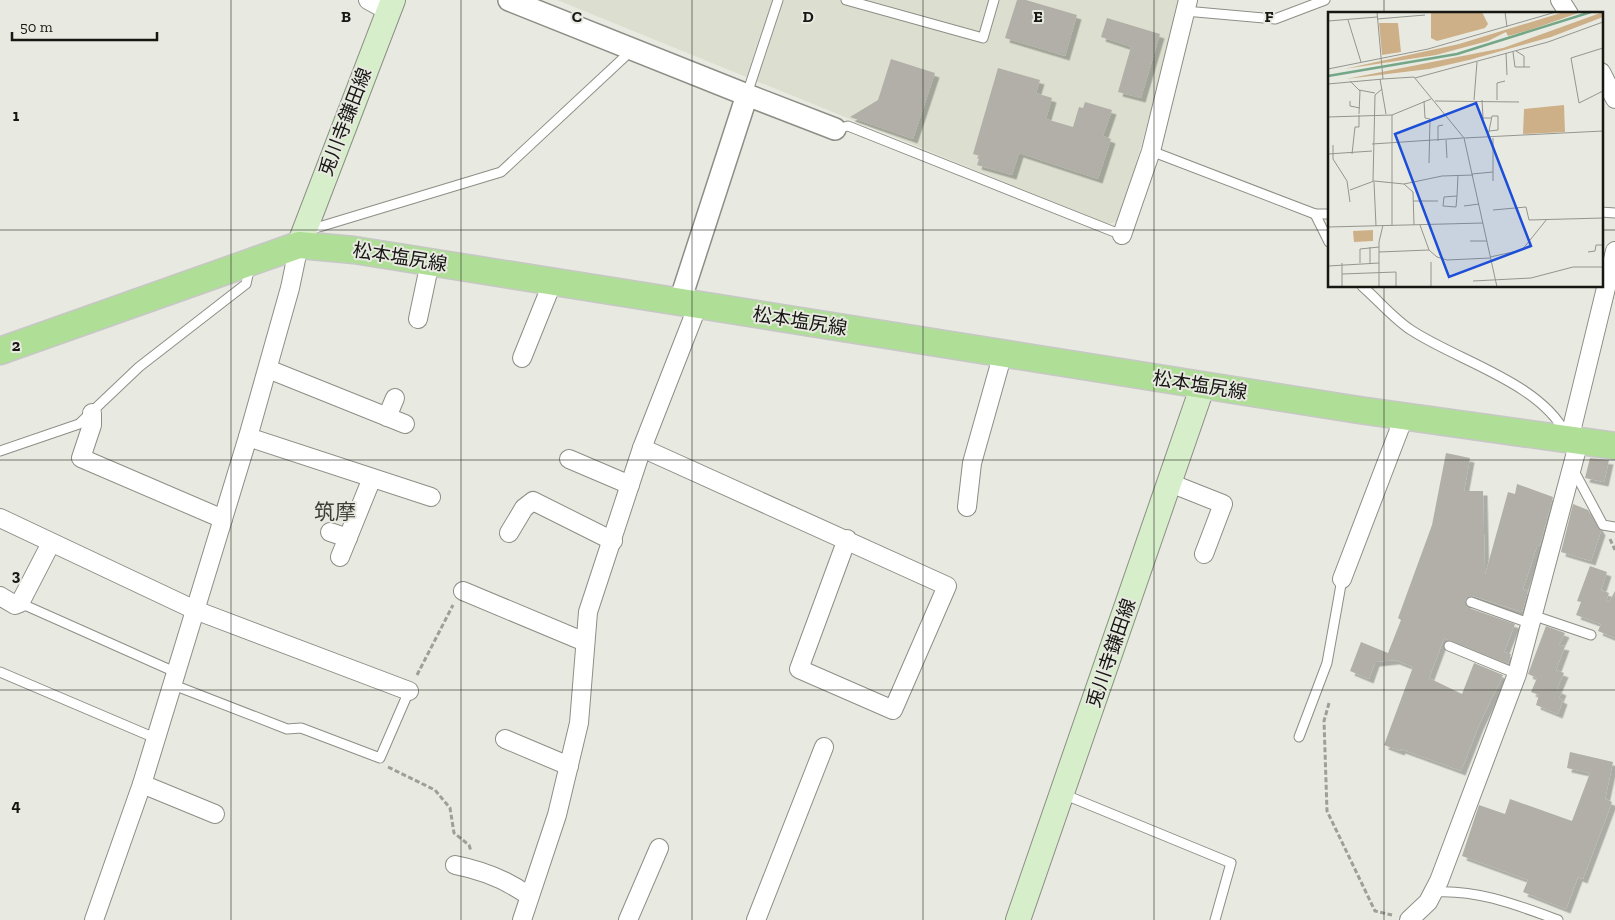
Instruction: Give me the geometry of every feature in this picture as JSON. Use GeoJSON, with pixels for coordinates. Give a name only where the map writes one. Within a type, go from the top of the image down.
{"type":"FeatureCollection","features":[{"type":"Feature","properties":{"kind":"main road","name":"兎川寺鎌田線"},"geometry":{"type":"LineString","coordinates":[[301,238],[383,4]]}},
{"type":"Feature","properties":{"kind":"main road","name":"松本塩尻線"},"geometry":{"type":"LineString","coordinates":[[0,351],[251,263],[301,238],[354,250],[1404,417],[1615,446]]}},
{"type":"Feature","properties":{"kind":"main road","name":"兎川寺鎌田線"},"geometry":{"type":"LineString","coordinates":[[1018,920],[1203,385]]}},
{"type":"Feature","properties":{"kind":"street"},"geometry":{"type":"LineString","coordinates":[[509,0],[532,4],[633,49],[835,129]]}},
{"type":"Feature","properties":{"kind":"street"},"geometry":{"type":"LineString","coordinates":[[1560,0],[1567,12]]}},
{"type":"Feature","properties":{"kind":"street"},"geometry":{"type":"LineString","coordinates":[[1122,235],[1151,151],[1187,6]]}},
{"type":"Feature","properties":{"kind":"street"},"geometry":{"type":"LineString","coordinates":[[1602,74],[1615,99]]}},
{"type":"Feature","properties":{"kind":"street"},"geometry":{"type":"LineString","coordinates":[[522,920],[528,896],[557,816],[569,766],[578,723],[588,612],[613,541],[689,303],[747,95]]}},
{"type":"Feature","properties":{"kind":"street"},"geometry":{"type":"LineString","coordinates":[[94,920],[142,784],[248,437],[268,370],[301,238]]}},
{"type":"Feature","properties":{"kind":"street"},"geometry":{"type":"LineString","coordinates":[[1409,920],[1430,897],[1517,674],[1572,466],[1574,441],[1615,251]]}},
{"type":"Feature","properties":{"kind":"street"},"geometry":{"type":"LineString","coordinates":[[418,319],[430,262]]}},
{"type":"Feature","properties":{"kind":"street"},"geometry":{"type":"LineString","coordinates":[[522,358],[553,281]]}},
{"type":"Feature","properties":{"kind":"street"},"geometry":{"type":"LineString","coordinates":[[967,507],[972,463],[1003,352]]}},
{"type":"Feature","properties":{"kind":"street"},"geometry":{"type":"LineString","coordinates":[[268,370],[405,424]]}},
{"type":"Feature","properties":{"kind":"street"},"geometry":{"type":"LineString","coordinates":[[387,417],[395,398]]}},
{"type":"Feature","properties":{"kind":"street"},"geometry":{"type":"LineString","coordinates":[[92,412],[92,424],[81,458],[222,519]]}},
{"type":"Feature","properties":{"kind":"street"},"geometry":{"type":"LineString","coordinates":[[1342,579],[1404,417]]}},
{"type":"Feature","properties":{"kind":"street"},"geometry":{"type":"LineString","coordinates":[[248,437],[431,497]]}},
{"type":"Feature","properties":{"kind":"street"},"geometry":{"type":"LineString","coordinates":[[642,448],[847,539],[947,586],[894,710],[799,669],[847,539]]}},
{"type":"Feature","properties":{"kind":"street"},"geometry":{"type":"LineString","coordinates":[[569,458],[630,485]]}},
{"type":"Feature","properties":{"kind":"street"},"geometry":{"type":"LineString","coordinates":[[340,557],[372,478]]}},
{"type":"Feature","properties":{"kind":"street"},"geometry":{"type":"LineString","coordinates":[[1170,483],[1224,504],[1204,554]]}},
{"type":"Feature","properties":{"kind":"street"},"geometry":{"type":"LineString","coordinates":[[509,533],[524,508],[534,501],[613,541]]}},
{"type":"Feature","properties":{"kind":"street"},"geometry":{"type":"LineString","coordinates":[[0,518],[195,610],[409,691]]}},
{"type":"Feature","properties":{"kind":"street"},"geometry":{"type":"LineString","coordinates":[[330,532],[348,538]]}},
{"type":"Feature","properties":{"kind":"street"},"geometry":{"type":"LineString","coordinates":[[0,596],[15,605],[20,603],[51,542]]}},
{"type":"Feature","properties":{"kind":"street"},"geometry":{"type":"LineString","coordinates":[[463,591],[584,642]]}},
{"type":"Feature","properties":{"kind":"street"},"geometry":{"type":"LineString","coordinates":[[506,739],[569,766]]}},
{"type":"Feature","properties":{"kind":"street"},"geometry":{"type":"LineString","coordinates":[[756,920],[824,747]]}},
{"type":"Feature","properties":{"kind":"street"},"geometry":{"type":"LineString","coordinates":[[142,784],[215,814]]}},
{"type":"Feature","properties":{"kind":"street"},"geometry":{"type":"LineString","coordinates":[[628,920],[659,848]]}},
{"type":"Feature","properties":{"kind":"street"},"geometry":{"type":"LineString","coordinates":[[455,865],[478,870],[516,887],[528,896]]}},
{"type":"Feature","properties":{"kind":"lane"},"geometry":{"type":"LineString","coordinates":[[747,95],[778,0]]}},
{"type":"Feature","properties":{"kind":"lane"},"geometry":{"type":"LineString","coordinates":[[846,0],[983,38],[994,0]]}},
{"type":"Feature","properties":{"kind":"lane"},"geometry":{"type":"LineString","coordinates":[[1187,6],[1275,20],[1325,0]]}},
{"type":"Feature","properties":{"kind":"lane"},"geometry":{"type":"LineString","coordinates":[[301,238],[501,172],[633,49]]}},
{"type":"Feature","properties":{"kind":"lane"},"geometry":{"type":"LineString","coordinates":[[835,129],[848,126],[1122,235]]}},
{"type":"Feature","properties":{"kind":"lane"},"geometry":{"type":"LineString","coordinates":[[1151,151],[1315,214],[1328,214]]}},
{"type":"Feature","properties":{"kind":"lane"},"geometry":{"type":"LineString","coordinates":[[1602,212],[1615,213]]}},
{"type":"Feature","properties":{"kind":"lane"},"geometry":{"type":"LineString","coordinates":[[1315,214],[1328,240]]}},
{"type":"Feature","properties":{"kind":"lane"},"geometry":{"type":"LineString","coordinates":[[0,451],[79,424],[139,367],[246,284],[251,263]]}},
{"type":"Feature","properties":{"kind":"lane"},"geometry":{"type":"LineString","coordinates":[[1364,288],[1410,330],[1507,380],[1546,408],[1560,422],[1574,441]]}},
{"type":"Feature","properties":{"kind":"lane"},"geometry":{"type":"LineString","coordinates":[[1572,466],[1603,526],[1615,527]]}},
{"type":"Feature","properties":{"kind":"lane"},"geometry":{"type":"LineString","coordinates":[[1299,737],[1327,663],[1342,579]]}},
{"type":"Feature","properties":{"kind":"lane"},"geometry":{"type":"LineString","coordinates":[[1471,602],[1591,635]]}},
{"type":"Feature","properties":{"kind":"lane"},"geometry":{"type":"LineString","coordinates":[[20,603],[173,678],[287,729],[301,728],[380,758],[409,691]]}},
{"type":"Feature","properties":{"kind":"lane"},"geometry":{"type":"LineString","coordinates":[[1449,646],[1517,674]]}},
{"type":"Feature","properties":{"kind":"lane"},"geometry":{"type":"LineString","coordinates":[[0,672],[155,738]]}},
{"type":"Feature","properties":{"kind":"lane"},"geometry":{"type":"LineString","coordinates":[[1063,794],[1231,862],[1215,920]]}},
{"type":"Feature","properties":{"kind":"lane"},"geometry":{"type":"LineString","coordinates":[[1423,920],[1430,897],[1477,894],[1514,903],[1558,920]]}},
{"type":"Feature","properties":{"kind":"path"},"geometry":{"type":"LineString","coordinates":[[409,691],[463,591]]}},
{"type":"Feature","properties":{"kind":"path"},"geometry":{"type":"LineString","coordinates":[[1329,701],[1324,721],[1327,810],[1375,910],[1409,920]]}},
{"type":"Feature","properties":{"kind":"path"},"geometry":{"type":"LineString","coordinates":[[380,758],[381,763],[435,790],[450,808],[454,833],[469,845],[478,870]]}},
{"type":"Feature","properties":{"kind":"shaded area"},"geometry":{"type":"Polygon","coordinates":[[[557,0],[1182,0],[1120,221],[1108,224],[557,0]]]}},
{"type":"Feature","properties":{"kind":"building"},"geometry":{"type":"Polygon","coordinates":[[[1017,0],[1026,0],[1077,15],[1065,56],[1005,38],[1017,0]]]}},
{"type":"Feature","properties":{"kind":"building"},"geometry":{"type":"Polygon","coordinates":[[[1107,18],[1160,34],[1141,98],[1118,92],[1131,47],[1101,37],[1107,18]]]}},
{"type":"Feature","properties":{"kind":"building"},"geometry":{"type":"Polygon","coordinates":[[[891,59],[935,73],[913,139],[850,117],[878,100],[891,59]]]}},
{"type":"Feature","properties":{"kind":"building"},"geometry":{"type":"Polygon","coordinates":[[[998,68],[1040,80],[1036,93],[1052,98],[1046,119],[1073,127],[1079,107],[1083,108],[1085,102],[1112,110],[1103,136],[1111,139],[1098,179],[1019,153],[1012,175],[977,165],[980,156],[973,154],[998,68]]]}},
{"type":"Feature","properties":{"kind":"building"},"geometry":{"type":"Polygon","coordinates":[[[1446,453],[1470,458],[1464,491],[1483,491],[1485,575],[1508,492],[1515,494],[1517,484],[1553,497],[1540,545],[1537,546],[1523,589],[1528,591],[1522,612],[1473,596],[1467,597],[1465,600],[1469,608],[1515,624],[1504,652],[1511,654],[1508,664],[1444,638],[1429,678],[1462,694],[1474,663],[1503,675],[1479,725],[1461,771],[1401,749],[1400,751],[1384,745],[1413,667],[1395,660],[1375,662],[1369,679],[1350,671],[1361,642],[1388,653],[1401,620],[1398,618],[1432,525],[1446,453]]]}},
{"type":"Feature","properties":{"kind":"building"},"geometry":{"type":"Polygon","coordinates":[[[1590,458],[1609,460],[1604,482],[1585,478],[1590,458]]]}},
{"type":"Feature","properties":{"kind":"building"},"geometry":{"type":"Polygon","coordinates":[[[1573,504],[1588,510],[1601,531],[1591,561],[1561,552],[1573,504]]]}},
{"type":"Feature","properties":{"kind":"building"},"geometry":{"type":"Polygon","coordinates":[[[1590,566],[1607,572],[1601,590],[1609,593],[1606,601],[1609,602],[1615,591],[1615,638],[1598,631],[1601,624],[1576,615],[1581,602],[1577,601],[1590,566]]]}},
{"type":"Feature","properties":{"kind":"building"},"geometry":{"type":"Polygon","coordinates":[[[1546,626],[1565,633],[1559,645],[1565,646],[1556,670],[1564,673],[1557,689],[1562,691],[1559,698],[1563,700],[1558,714],[1536,705],[1539,695],[1531,692],[1537,678],[1528,674],[1546,626]]]}},
{"type":"Feature","properties":{"kind":"building"},"geometry":{"type":"Polygon","coordinates":[[[1570,752],[1613,762],[1605,799],[1612,802],[1583,879],[1578,877],[1566,909],[1523,892],[1528,880],[1462,856],[1479,805],[1505,814],[1510,799],[1572,821],[1590,773],[1567,768],[1570,752]]]}},
{"type":"Feature","properties":{"kind":"district","name":"筑摩"},"geometry":{"type":"Point","coordinates":[335,511]}}]}
